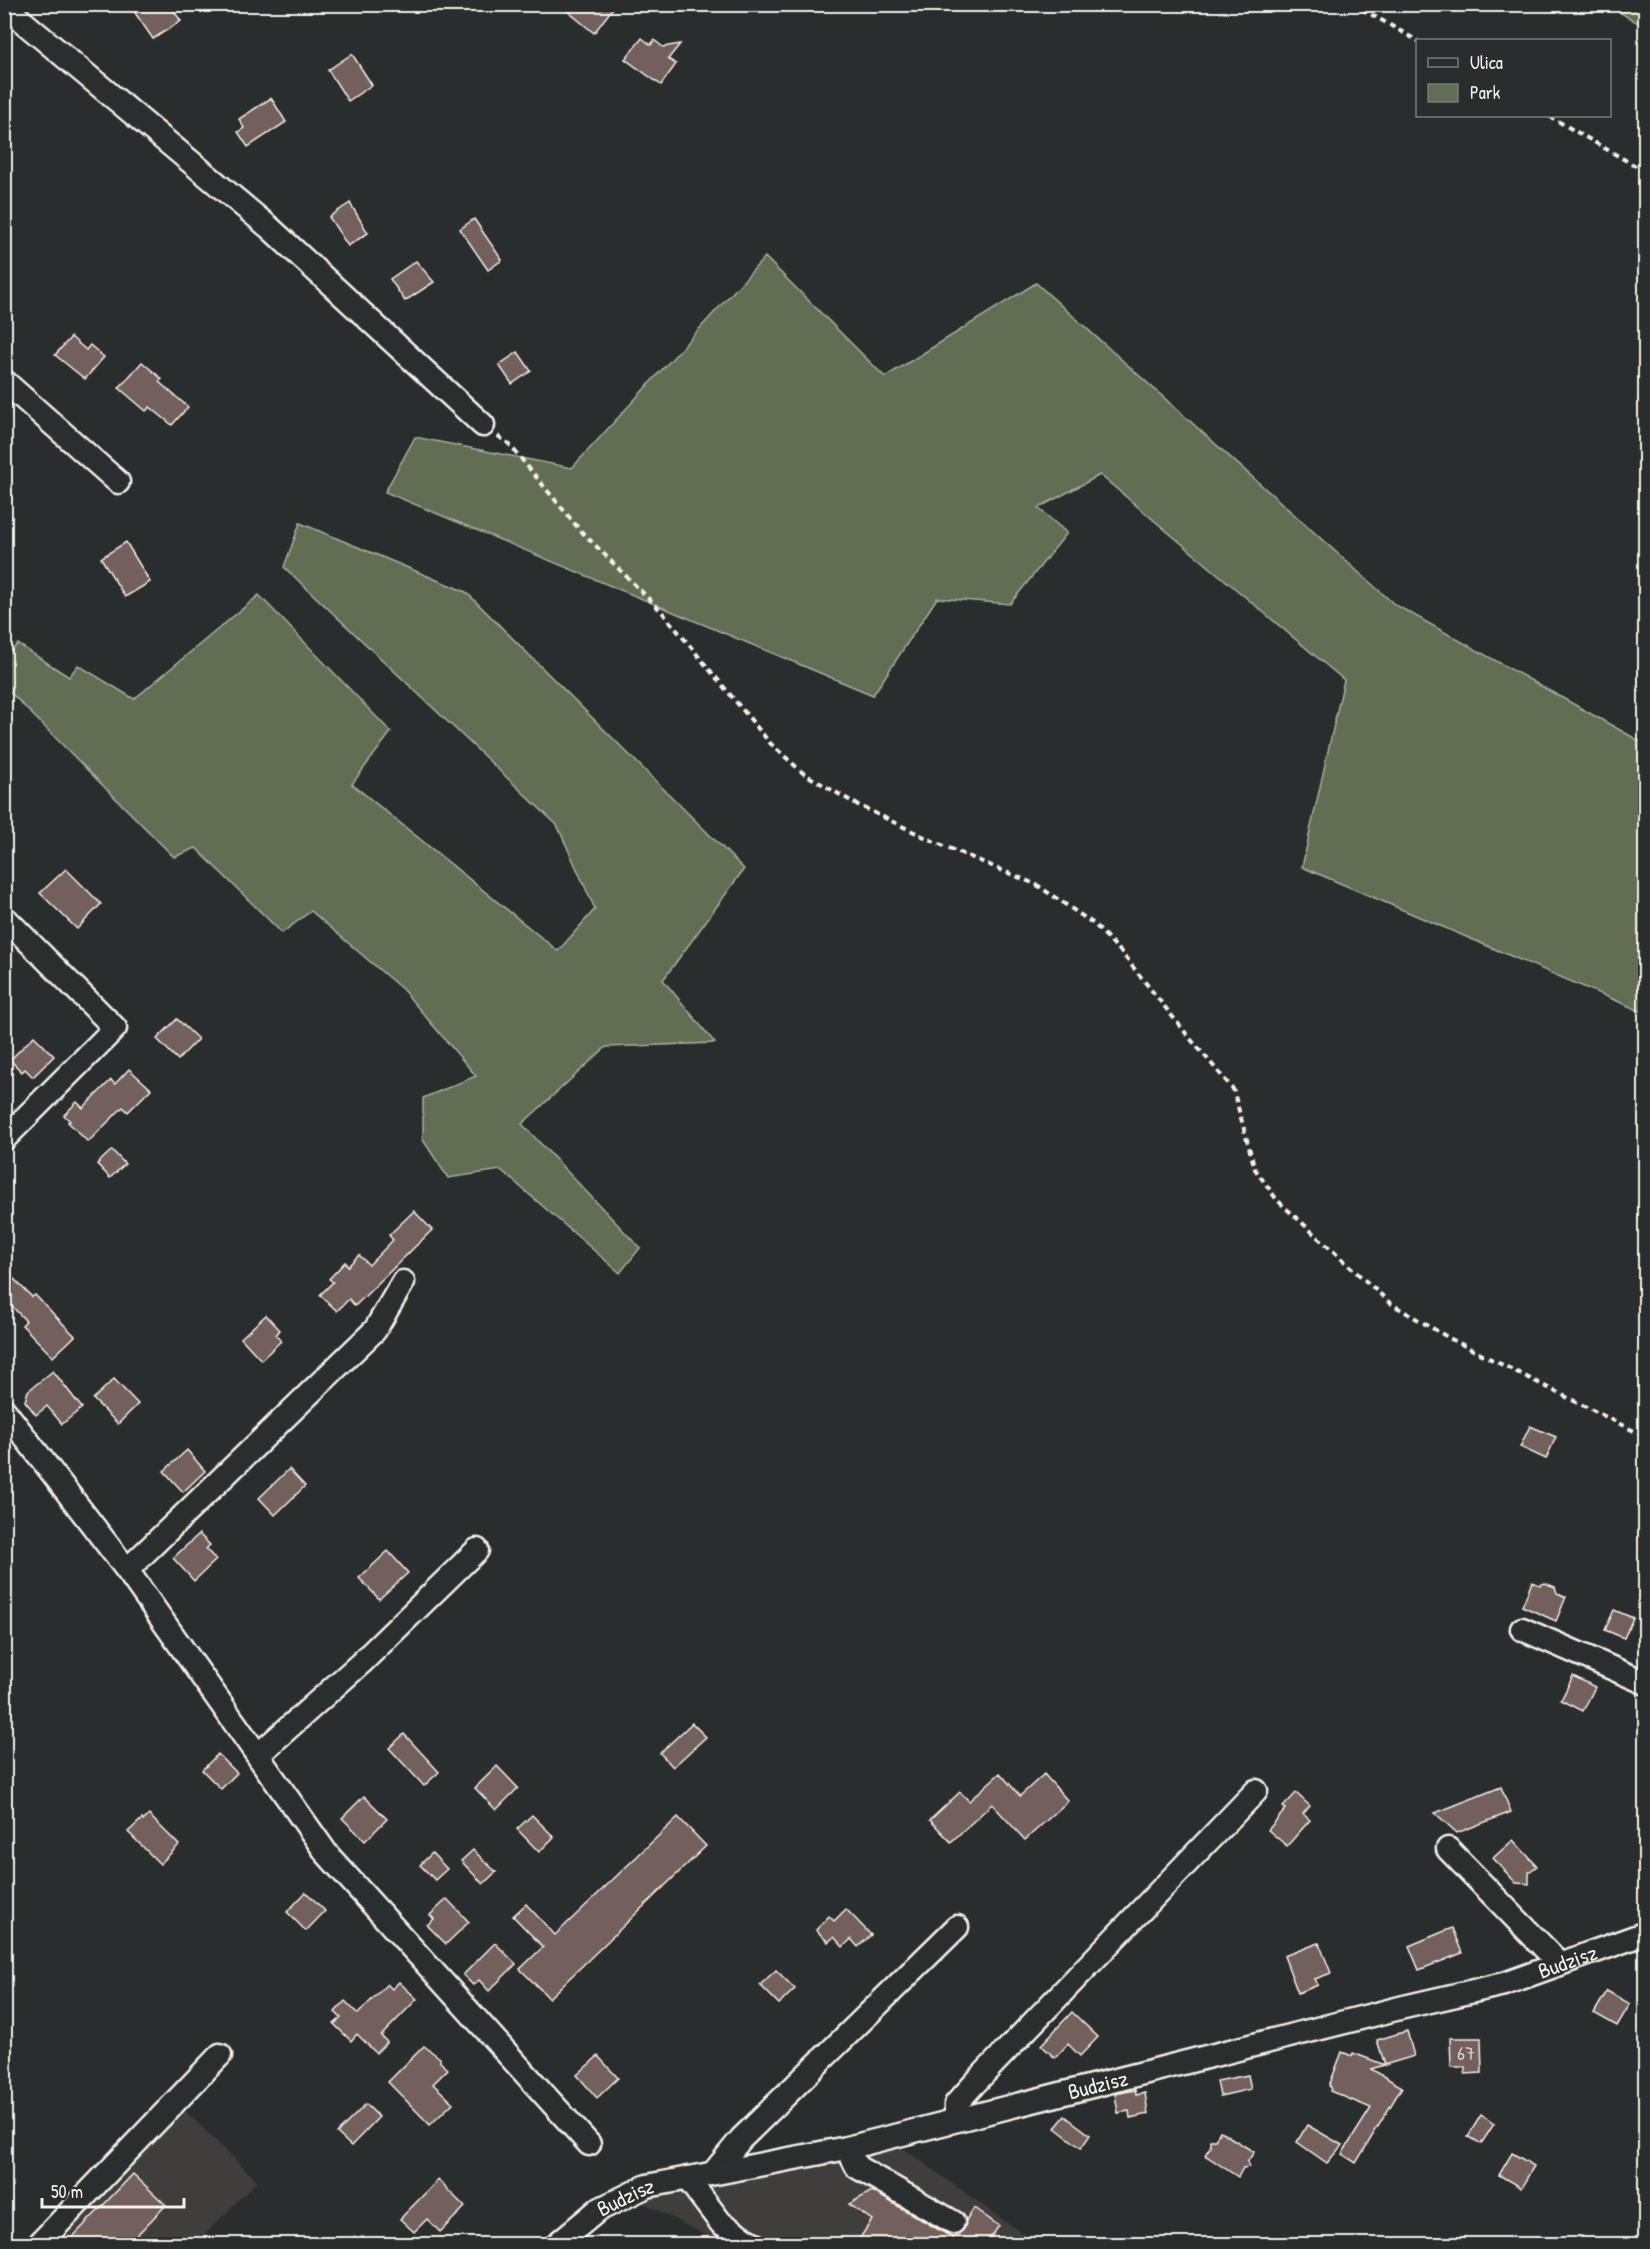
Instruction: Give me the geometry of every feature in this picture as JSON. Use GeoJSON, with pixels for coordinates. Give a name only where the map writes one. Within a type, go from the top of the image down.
{"type":"FeatureCollection","features":[{"type":"Feature","properties":{"kind":"street"},"geometry":{"type":"LineString","coordinates":[[4,6],[270,228],[483,425]]}},
{"type":"Feature","properties":{"kind":"street"},"geometry":{"type":"LineString","coordinates":[[4,381],[118,482]]}},
{"type":"Feature","properties":{"kind":"street"},"geometry":{"type":"LineString","coordinates":[[4,1139],[115,1028],[7,920]]}},
{"type":"Feature","properties":{"kind":"street"},"geometry":{"type":"LineString","coordinates":[[127,1569],[375,1330],[403,1282]]}},
{"type":"Feature","properties":{"kind":"street"},"geometry":{"type":"LineString","coordinates":[[4,1410],[127,1569],[327,1854],[589,2145]]}},
{"type":"Feature","properties":{"kind":"street"},"geometry":{"type":"LineString","coordinates":[[258,1755],[361,1663],[477,1550]]}},
{"type":"Feature","properties":{"kind":"street"},"geometry":{"type":"LineString","coordinates":[[1522,1629],[1646,1683]]}},
{"type":"Feature","properties":{"kind":"street"},"geometry":{"type":"LineString","coordinates":[[956,2119],[956,2104],[974,2084],[1256,1791]]}},
{"type":"Feature","properties":{"kind":"street"},"geometry":{"type":"LineString","coordinates":[[1448,1850],[1560,1964]]}},
{"type":"Feature","properties":{"kind":"street"},"geometry":{"type":"LineString","coordinates":[[714,2172],[741,2139],[957,1927]]}},
{"type":"Feature","properties":{"kind":"street","name":"Budzisz"},"geometry":{"type":"LineString","coordinates":[[557,2244],[598,2210],[647,2186],[847,2148],[1404,2007],[1504,1984],[1646,1933]]}},
{"type":"Feature","properties":{"kind":"street"},"geometry":{"type":"LineString","coordinates":[[39,2244],[220,2055]]}},
{"type":"Feature","properties":{"kind":"street"},"geometry":{"type":"LineString","coordinates":[[847,2148],[857,2167],[953,2222]]}},
{"type":"Feature","properties":{"kind":"street"},"geometry":{"type":"LineString","coordinates":[[687,2178],[721,2223],[754,2244]]}},
{"type":"Feature","properties":{"kind":"path"},"geometry":{"type":"LineString","coordinates":[[1353,4],[1416,40]]}},
{"type":"Feature","properties":{"kind":"path"},"geometry":{"type":"LineString","coordinates":[[1551,117],[1646,172]]}},
{"type":"Feature","properties":{"kind":"path"},"geometry":{"type":"LineString","coordinates":[[483,425],[509,444],[579,529],[662,612],[770,743],[803,773],[856,804],[937,843],[1037,885],[1094,924],[1121,952],[1233,1089],[1255,1169],[1277,1200],[1390,1303],[1449,1338],[1646,1437]]}},
{"type":"Feature","properties":{"kind":"shaded area"},"geometry":{"type":"Polygon","coordinates":[[[181,2107],[257,2181],[196,2244],[50,2244],[181,2107]]]}},
{"type":"Feature","properties":{"kind":"shaded area"},"geometry":{"type":"Polygon","coordinates":[[[896,2143],[1037,2244],[722,2244],[640,2201],[667,2190],[704,2182],[809,2167],[896,2143]]]}},
{"type":"Feature","properties":{"kind":"shaded area"},"geometry":{"type":"Polygon","coordinates":[[[5,2215],[16,2240],[12,2244],[5,2244],[5,2215]]]}},
{"type":"Feature","properties":{"kind":"green space"},"geometry":{"type":"Polygon","coordinates":[[[1607,5],[1645,5],[1645,27],[1607,5]]]}},
{"type":"Feature","properties":{"kind":"green space"},"geometry":{"type":"Polygon","coordinates":[[[765,257],[885,377],[1036,283],[1394,604],[1645,744],[1645,1013],[1302,867],[1344,680],[1100,475],[1038,508],[1067,533],[1010,604],[937,598],[873,695],[385,492],[415,437],[572,468],[765,257]]]}},
{"type":"Feature","properties":{"kind":"green space"},"geometry":{"type":"Polygon","coordinates":[[[300,523],[466,592],[744,869],[663,980],[715,1043],[606,1047],[522,1124],[640,1248],[620,1273],[501,1170],[448,1178],[423,1140],[423,1098],[476,1076],[403,990],[311,911],[282,933],[196,848],[174,857],[5,687],[5,657],[18,644],[69,677],[78,665],[134,699],[259,595],[391,732],[352,784],[558,951],[595,909],[557,825],[284,567],[300,523]]]}},
{"type":"Feature","properties":{"kind":"building"},"geometry":{"type":"Polygon","coordinates":[[[129,4],[169,4],[181,21],[153,39],[129,4]]]}},
{"type":"Feature","properties":{"kind":"building"},"geometry":{"type":"Polygon","coordinates":[[[559,4],[616,4],[594,33],[559,4]]]}},
{"type":"Feature","properties":{"kind":"building"},"geometry":{"type":"Polygon","coordinates":[[[642,38],[651,45],[654,40],[663,47],[680,44],[668,59],[676,64],[661,85],[625,59],[642,38]]]}},
{"type":"Feature","properties":{"kind":"building"},"geometry":{"type":"Polygon","coordinates":[[[352,54],[372,85],[348,101],[328,70],[352,54]]]}},
{"type":"Feature","properties":{"kind":"building"},"geometry":{"type":"Polygon","coordinates":[[[271,98],[286,122],[248,147],[238,132],[244,128],[239,119],[271,98]]]}},
{"type":"Feature","properties":{"kind":"building"},"geometry":{"type":"Polygon","coordinates":[[[350,203],[368,233],[348,246],[329,217],[350,203]]]}},
{"type":"Feature","properties":{"kind":"building"},"geometry":{"type":"Polygon","coordinates":[[[474,219],[502,260],[488,270],[460,229],[474,219]]]}},
{"type":"Feature","properties":{"kind":"building"},"geometry":{"type":"Polygon","coordinates":[[[416,261],[434,282],[405,301],[390,279],[416,261]]]}},
{"type":"Feature","properties":{"kind":"building"},"geometry":{"type":"Polygon","coordinates":[[[71,337],[86,350],[90,345],[104,357],[85,379],[55,355],[71,337]]]}},
{"type":"Feature","properties":{"kind":"building"},"geometry":{"type":"Polygon","coordinates":[[[518,352],[531,371],[512,384],[499,365],[518,352]]]}},
{"type":"Feature","properties":{"kind":"building"},"geometry":{"type":"Polygon","coordinates":[[[142,362],[162,379],[159,382],[188,407],[172,425],[150,407],[146,411],[119,388],[142,362]]]}},
{"type":"Feature","properties":{"kind":"building"},"geometry":{"type":"Polygon","coordinates":[[[126,542],[150,582],[125,597],[101,558],[126,542]]]}},
{"type":"Feature","properties":{"kind":"building"},"geometry":{"type":"Polygon","coordinates":[[[66,869],[101,904],[77,929],[40,893],[66,869]]]}},
{"type":"Feature","properties":{"kind":"building"},"geometry":{"type":"Polygon","coordinates":[[[177,1019],[198,1039],[178,1060],[157,1039],[177,1019]]]}},
{"type":"Feature","properties":{"kind":"building"},"geometry":{"type":"Polygon","coordinates":[[[34,1036],[54,1056],[33,1077],[25,1069],[22,1072],[10,1060],[34,1036]]]}},
{"type":"Feature","properties":{"kind":"building"},"geometry":{"type":"Polygon","coordinates":[[[129,1069],[151,1089],[128,1112],[123,1107],[88,1142],[64,1115],[77,1102],[83,1108],[111,1080],[115,1084],[129,1069]]]}},
{"type":"Feature","properties":{"kind":"building"},"geometry":{"type":"Polygon","coordinates":[[[112,1150],[125,1164],[110,1178],[97,1164],[112,1150]]]}},
{"type":"Feature","properties":{"kind":"building"},"geometry":{"type":"Polygon","coordinates":[[[414,1211],[432,1230],[355,1306],[349,1299],[337,1311],[320,1295],[333,1282],[329,1279],[345,1262],[348,1266],[359,1255],[369,1265],[393,1240],[389,1235],[414,1211]]]}},
{"type":"Feature","properties":{"kind":"building"},"geometry":{"type":"Polygon","coordinates":[[[4,1269],[32,1297],[35,1295],[75,1336],[53,1357],[22,1325],[26,1321],[4,1298],[4,1269]]]}},
{"type":"Feature","properties":{"kind":"building"},"geometry":{"type":"Polygon","coordinates":[[[266,1315],[280,1330],[276,1335],[281,1341],[261,1360],[241,1338],[266,1315]]]}},
{"type":"Feature","properties":{"kind":"building"},"geometry":{"type":"Polygon","coordinates":[[[53,1371],[82,1408],[62,1424],[47,1406],[36,1415],[25,1401],[28,1391],[53,1371]]]}},
{"type":"Feature","properties":{"kind":"building"},"geometry":{"type":"Polygon","coordinates":[[[114,1379],[138,1404],[118,1424],[93,1399],[114,1379]]]}},
{"type":"Feature","properties":{"kind":"building"},"geometry":{"type":"Polygon","coordinates":[[[1530,1426],[1556,1437],[1546,1459],[1520,1447],[1530,1426]]]}},
{"type":"Feature","properties":{"kind":"building"},"geometry":{"type":"Polygon","coordinates":[[[187,1450],[205,1471],[183,1492],[164,1471],[187,1450]]]}},
{"type":"Feature","properties":{"kind":"building"},"geometry":{"type":"Polygon","coordinates":[[[289,1469],[305,1486],[275,1515],[259,1498],[289,1469]]]}},
{"type":"Feature","properties":{"kind":"building"},"geometry":{"type":"Polygon","coordinates":[[[199,1534],[210,1545],[206,1549],[216,1560],[194,1581],[173,1558],[199,1534]]]}},
{"type":"Feature","properties":{"kind":"building"},"geometry":{"type":"Polygon","coordinates":[[[388,1551],[408,1573],[379,1599],[359,1578],[388,1551]]]}},
{"type":"Feature","properties":{"kind":"building"},"geometry":{"type":"Polygon","coordinates":[[[1532,1582],[1555,1587],[1557,1593],[1566,1597],[1556,1621],[1522,1606],[1532,1582]]]}},
{"type":"Feature","properties":{"kind":"building"},"geometry":{"type":"Polygon","coordinates":[[[1614,1610],[1633,1618],[1624,1638],[1605,1630],[1614,1610]]]}},
{"type":"Feature","properties":{"kind":"building"},"geometry":{"type":"Polygon","coordinates":[[[1573,1676],[1595,1687],[1583,1711],[1561,1700],[1573,1676]]]}},
{"type":"Feature","properties":{"kind":"building"},"geometry":{"type":"Polygon","coordinates":[[[692,1723],[706,1737],[673,1767],[660,1753],[692,1723]]]}},
{"type":"Feature","properties":{"kind":"building"},"geometry":{"type":"Polygon","coordinates":[[[404,1734],[439,1772],[424,1786],[389,1748],[404,1734]]]}},
{"type":"Feature","properties":{"kind":"building"},"geometry":{"type":"Polygon","coordinates":[[[218,1754],[237,1773],[221,1789],[202,1770],[218,1754]]]}},
{"type":"Feature","properties":{"kind":"building"},"geometry":{"type":"Polygon","coordinates":[[[497,1766],[518,1788],[496,1810],[475,1788],[497,1766]]]}},
{"type":"Feature","properties":{"kind":"building"},"geometry":{"type":"Polygon","coordinates":[[[1000,1773],[1020,1796],[1044,1774],[1068,1801],[1025,1840],[992,1804],[951,1842],[930,1820],[960,1792],[969,1801],[1000,1773]]]}},
{"type":"Feature","properties":{"kind":"building"},"geometry":{"type":"Polygon","coordinates":[[[1501,1787],[1511,1812],[1457,1833],[1435,1813],[1501,1787]]]}},
{"type":"Feature","properties":{"kind":"building"},"geometry":{"type":"Polygon","coordinates":[[[1296,1793],[1310,1806],[1303,1814],[1310,1820],[1287,1846],[1268,1830],[1286,1809],[1283,1807],[1296,1793]]]}},
{"type":"Feature","properties":{"kind":"building"},"geometry":{"type":"Polygon","coordinates":[[[364,1796],[387,1819],[365,1841],[342,1818],[364,1796]]]}},
{"type":"Feature","properties":{"kind":"building"},"geometry":{"type":"Polygon","coordinates":[[[149,1815],[179,1845],[160,1864],[128,1832],[149,1815]]]}},
{"type":"Feature","properties":{"kind":"building"},"geometry":{"type":"Polygon","coordinates":[[[532,1815],[554,1837],[539,1852],[517,1829],[532,1815]]]}},
{"type":"Feature","properties":{"kind":"building"},"geometry":{"type":"Polygon","coordinates":[[[678,1817],[706,1846],[549,1998],[520,1969],[543,1947],[513,1916],[526,1904],[555,1935],[678,1817]]]}},
{"type":"Feature","properties":{"kind":"building"},"geometry":{"type":"Polygon","coordinates":[[[1513,1840],[1537,1866],[1529,1872],[1529,1884],[1516,1883],[1493,1858],[1513,1840]]]}},
{"type":"Feature","properties":{"kind":"building"},"geometry":{"type":"Polygon","coordinates":[[[473,1850],[496,1872],[483,1884],[461,1861],[473,1850]]]}},
{"type":"Feature","properties":{"kind":"building"},"geometry":{"type":"Polygon","coordinates":[[[432,1853],[447,1869],[435,1880],[420,1865],[432,1853]]]}},
{"type":"Feature","properties":{"kind":"building"},"geometry":{"type":"Polygon","coordinates":[[[306,1892],[325,1911],[306,1931],[287,1912],[306,1892]]]}},
{"type":"Feature","properties":{"kind":"building"},"geometry":{"type":"Polygon","coordinates":[[[447,1899],[469,1922],[446,1944],[427,1925],[434,1919],[430,1915],[447,1899]]]}},
{"type":"Feature","properties":{"kind":"building"},"geometry":{"type":"Polygon","coordinates":[[[846,1909],[871,1935],[858,1947],[851,1939],[843,1947],[834,1937],[828,1942],[816,1930],[829,1916],[834,1921],[846,1909]]]}},
{"type":"Feature","properties":{"kind":"building"},"geometry":{"type":"Polygon","coordinates":[[[1452,1928],[1462,1953],[1419,1970],[1409,1946],[1452,1928]]]}},
{"type":"Feature","properties":{"kind":"building"},"geometry":{"type":"Polygon","coordinates":[[[495,1943],[516,1964],[489,1991],[479,1980],[473,1985],[463,1975],[495,1943]]]}},
{"type":"Feature","properties":{"kind":"building"},"geometry":{"type":"Polygon","coordinates":[[[1319,1943],[1331,1973],[1315,1979],[1318,1985],[1298,1993],[1284,1956],[1319,1943]]]}},
{"type":"Feature","properties":{"kind":"building"},"geometry":{"type":"Polygon","coordinates":[[[776,1970],[795,1989],[779,2004],[760,1985],[776,1970]]]}},
{"type":"Feature","properties":{"kind":"building"},"geometry":{"type":"Polygon","coordinates":[[[399,1982],[417,1999],[381,2036],[387,2042],[376,2053],[357,2034],[351,2041],[334,2024],[341,2018],[335,2012],[345,2001],[358,2014],[387,1984],[392,1989],[399,1982]]]}},
{"type":"Feature","properties":{"kind":"building"},"geometry":{"type":"Polygon","coordinates":[[[1607,1991],[1630,2004],[1617,2026],[1594,2013],[1607,1991]]]}},
{"type":"Feature","properties":{"kind":"building"},"geometry":{"type":"Polygon","coordinates":[[[1072,2012],[1098,2037],[1080,2056],[1068,2044],[1055,2058],[1041,2045],[1072,2012]]]}},
{"type":"Feature","properties":{"kind":"building"},"geometry":{"type":"Polygon","coordinates":[[[1407,2031],[1414,2056],[1385,2065],[1377,2040],[1407,2031]]]}},
{"type":"Feature","properties":{"kind":"building"},"geometry":{"type":"Polygon","coordinates":[[[1450,2038],[1481,2038],[1482,2073],[1465,2074],[1465,2067],[1451,2067],[1450,2038]]]}},
{"type":"Feature","properties":{"kind":"building"},"geometry":{"type":"Polygon","coordinates":[[[424,2046],[440,2058],[440,2062],[448,2069],[433,2084],[453,2103],[430,2125],[388,2082],[424,2046]]]}},
{"type":"Feature","properties":{"kind":"building"},"geometry":{"type":"Polygon","coordinates":[[[1342,2052],[1352,2056],[1353,2053],[1385,2065],[1371,2069],[1402,2087],[1356,2163],[1342,2154],[1371,2108],[1330,2091],[1329,2086],[1342,2052]]]}},
{"type":"Feature","properties":{"kind":"building"},"geometry":{"type":"Polygon","coordinates":[[[598,2056],[618,2078],[597,2098],[577,2075],[598,2056]]]}},
{"type":"Feature","properties":{"kind":"building"},"geometry":{"type":"Polygon","coordinates":[[[1248,2075],[1251,2089],[1220,2096],[1217,2081],[1248,2075]]]}},
{"type":"Feature","properties":{"kind":"building"},"geometry":{"type":"Polygon","coordinates":[[[1135,2090],[1136,2095],[1145,2093],[1148,2114],[1130,2118],[1129,2111],[1118,2113],[1115,2094],[1135,2090]]]}},
{"type":"Feature","properties":{"kind":"building"},"geometry":{"type":"Polygon","coordinates":[[[366,2104],[379,2117],[351,2146],[337,2133],[366,2104]]]}},
{"type":"Feature","properties":{"kind":"building"},"geometry":{"type":"Polygon","coordinates":[[[1481,2115],[1494,2124],[1481,2144],[1468,2136],[1481,2115]]]}},
{"type":"Feature","properties":{"kind":"building"},"geometry":{"type":"Polygon","coordinates":[[[1065,2116],[1090,2135],[1081,2148],[1055,2128],[1065,2116]]]}},
{"type":"Feature","properties":{"kind":"building"},"geometry":{"type":"Polygon","coordinates":[[[1307,2125],[1342,2145],[1327,2163],[1297,2142],[1307,2125]]]}},
{"type":"Feature","properties":{"kind":"building"},"geometry":{"type":"Polygon","coordinates":[[[1220,2131],[1254,2152],[1248,2161],[1249,2167],[1243,2168],[1238,2177],[1205,2155],[1210,2147],[1210,2140],[1215,2140],[1220,2131]]]}},
{"type":"Feature","properties":{"kind":"building"},"geometry":{"type":"Polygon","coordinates":[[[1512,2153],[1534,2166],[1521,2188],[1499,2175],[1512,2153]]]}},
{"type":"Feature","properties":{"kind":"building"},"geometry":{"type":"Polygon","coordinates":[[[133,2174],[166,2205],[128,2244],[66,2244],[133,2174]]]}},
{"type":"Feature","properties":{"kind":"building"},"geometry":{"type":"Polygon","coordinates":[[[438,2180],[465,2207],[440,2232],[427,2219],[414,2232],[400,2219],[438,2180]]]}},
{"type":"Feature","properties":{"kind":"building"},"geometry":{"type":"Polygon","coordinates":[[[872,2191],[953,2238],[964,2229],[966,2220],[974,2208],[999,2226],[986,2244],[856,2244],[872,2220],[849,2204],[872,2191]]]}}]}
